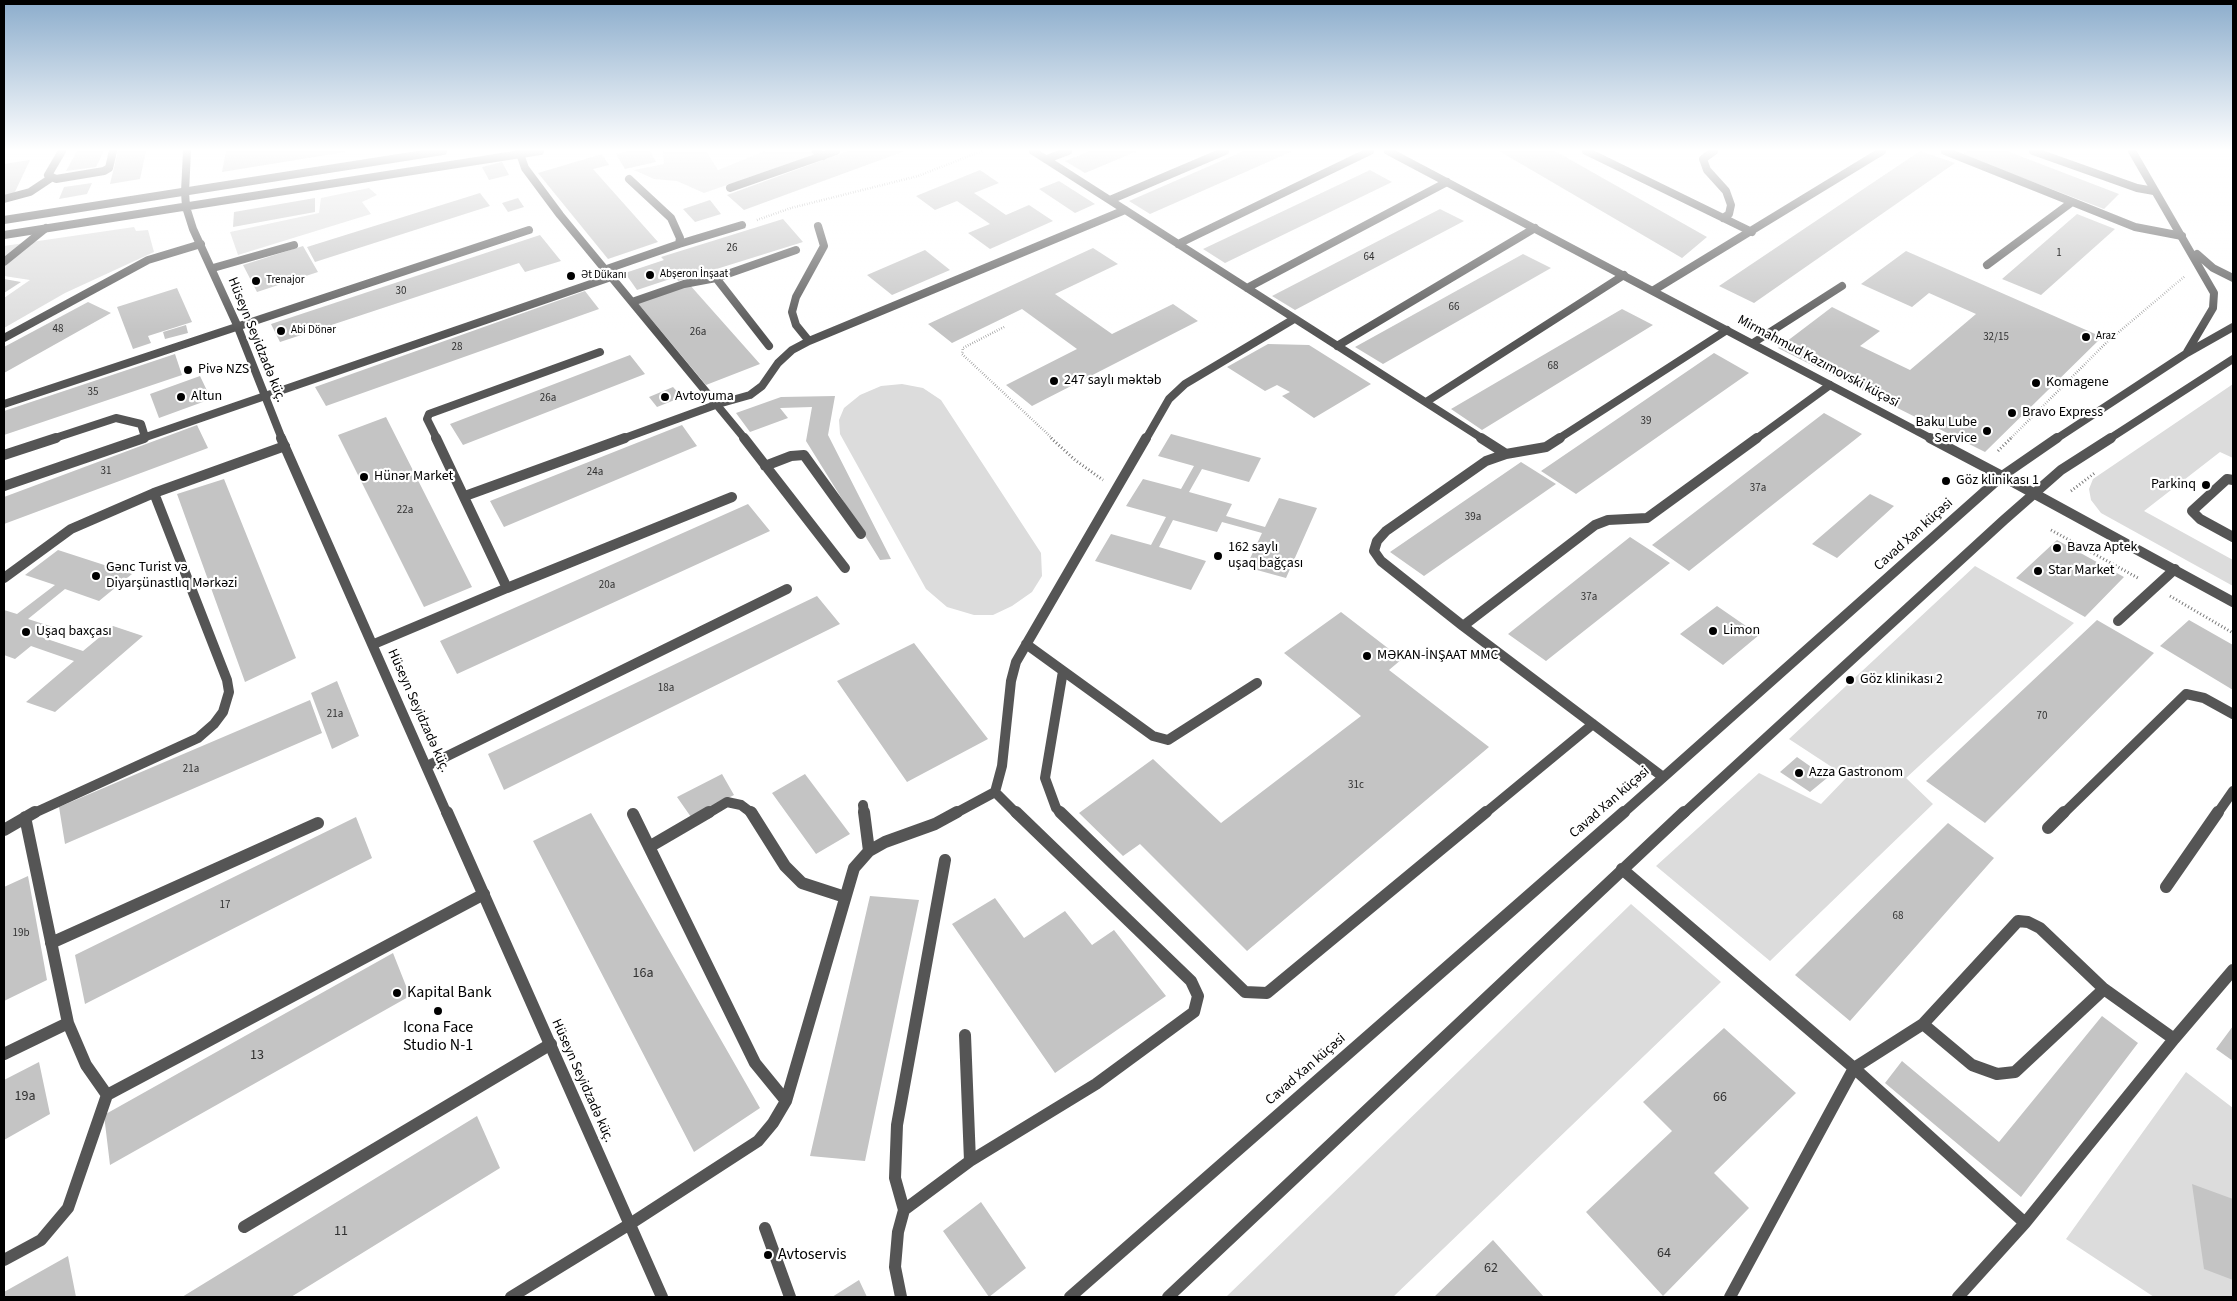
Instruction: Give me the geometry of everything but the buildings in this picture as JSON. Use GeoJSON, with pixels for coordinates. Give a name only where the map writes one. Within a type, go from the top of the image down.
{"type":"FeatureCollection","features":[{"type":"Feature","properties":{"kind":"street"},"geometry":{"type":"LineString","coordinates":[[4,220],[58,212]]}},
{"type":"Feature","properties":{"kind":"street"},"geometry":{"type":"LineString","coordinates":[[4,235],[155,212]]}},
{"type":"Feature","properties":{"kind":"street","name":"Hüseyn Seyidzadə küç."},"geometry":{"type":"LineString","coordinates":[[187,212],[193,229],[237,325],[263,396],[660,1294]]}},
{"type":"Feature","properties":{"kind":"street"},"geometry":{"type":"LineString","coordinates":[[558,212],[604,270],[718,404],[846,568]]}},
{"type":"Feature","properties":{"kind":"street"},"geometry":{"type":"LineString","coordinates":[[665,212],[671,218],[680,238],[679,244]]}},
{"type":"Feature","properties":{"kind":"street"},"geometry":{"type":"LineString","coordinates":[[465,496],[750,394],[762,386],[778,363],[792,350],[809,341],[1121,212]]}},
{"type":"Feature","properties":{"kind":"street"},"geometry":{"type":"LineString","coordinates":[[1128,212],[1506,454]]}},
{"type":"Feature","properties":{"kind":"street"},"geometry":{"type":"LineString","coordinates":[[1178,244],[1245,212]]}},
{"type":"Feature","properties":{"kind":"street"},"geometry":{"type":"LineString","coordinates":[[1247,288],[1391,212]]}},
{"type":"Feature","properties":{"kind":"street","name":"Mirmahmud Kazımovski küçəsi"},"geometry":{"type":"LineString","coordinates":[[1504,212],[2002,476],[2233,602]]}},
{"type":"Feature","properties":{"kind":"street"},"geometry":{"type":"LineString","coordinates":[[1710,212],[1752,232]]}},
{"type":"Feature","properties":{"kind":"street"},"geometry":{"type":"LineString","coordinates":[[1723,218],[1730,212]]}},
{"type":"Feature","properties":{"kind":"street"},"geometry":{"type":"LineString","coordinates":[[1654,290],[1785,212]]}},
{"type":"Feature","properties":{"kind":"street"},"geometry":{"type":"LineString","coordinates":[[1987,265],[2059,212]]}},
{"type":"Feature","properties":{"kind":"street"},"geometry":{"type":"LineString","coordinates":[[2097,212],[2153,232],[2182,236]]}},
{"type":"Feature","properties":{"kind":"street"},"geometry":{"type":"LineString","coordinates":[[2167,212],[2210,284],[2215,300],[2210,316],[2187,353]]}},
{"type":"Feature","properties":{"kind":"street"},"geometry":{"type":"LineString","coordinates":[[604,270],[742,225]]}},
{"type":"Feature","properties":{"kind":"street"},"geometry":{"type":"LineString","coordinates":[[809,341],[796,325],[792,312],[796,297],[824,246],[818,226]]}},
{"type":"Feature","properties":{"kind":"street"},"geometry":{"type":"LineString","coordinates":[[4,262],[46,228]]}},
{"type":"Feature","properties":{"kind":"street"},"geometry":{"type":"LineString","coordinates":[[1337,346],[1535,228]]}},
{"type":"Feature","properties":{"kind":"street"},"geometry":{"type":"LineString","coordinates":[[4,404],[237,325],[528,230]]}},
{"type":"Feature","properties":{"kind":"street"},"geometry":{"type":"LineString","coordinates":[[4,338],[148,260],[201,244]]}},
{"type":"Feature","properties":{"kind":"street"},"geometry":{"type":"LineString","coordinates":[[212,268],[294,245]]}},
{"type":"Feature","properties":{"kind":"street"},"geometry":{"type":"LineString","coordinates":[[2190,248],[2213,268],[2233,278]]}},
{"type":"Feature","properties":{"kind":"street"},"geometry":{"type":"LineString","coordinates":[[632,302],[684,284],[716,278],[796,250]]}},
{"type":"Feature","properties":{"kind":"street"},"geometry":{"type":"LineString","coordinates":[[1426,402],[1624,275]]}},
{"type":"Feature","properties":{"kind":"street"},"geometry":{"type":"LineString","coordinates":[[4,486],[611,278]]}},
{"type":"Feature","properties":{"kind":"street"},"geometry":{"type":"LineString","coordinates":[[716,278],[769,346]]}},
{"type":"Feature","properties":{"kind":"street"},"geometry":{"type":"LineString","coordinates":[[1753,344],[1842,286]]}},
{"type":"Feature","properties":{"kind":"street"},"geometry":{"type":"LineString","coordinates":[[511,1297],[630,1224],[758,1141],[773,1123],[786,1101],[854,868],[869,851],[885,842],[935,824],[995,792],[1002,766],[1011,682],[1016,662],[1169,400],[1185,384],[1294,319]]}},
{"type":"Feature","properties":{"kind":"street","name":"Cavad Xan küçəsi"},"geometry":{"type":"LineString","coordinates":[[1070,1297],[1663,777],[2002,476],[2187,353],[2233,327]]}},
{"type":"Feature","properties":{"kind":"street"},"geometry":{"type":"LineString","coordinates":[[1663,777],[1463,626],[1381,561],[1374,550],[1377,541],[1386,531],[1486,461],[1506,454],[1546,447],[1727,330]]}},
{"type":"Feature","properties":{"kind":"street"},"geometry":{"type":"LineString","coordinates":[[507,588],[427,419],[430,414],[600,352]]}},
{"type":"Feature","properties":{"kind":"street"},"geometry":{"type":"LineString","coordinates":[[1168,1297],[1622,869],[2061,470],[2233,358]]}},
{"type":"Feature","properties":{"kind":"street"},"geometry":{"type":"LineString","coordinates":[[1463,626],[1595,525],[1608,520],[1639,520],[1647,518],[1830,385]]}},
{"type":"Feature","properties":{"kind":"street"},"geometry":{"type":"LineString","coordinates":[[4,455],[116,418],[127,419],[141,424],[145,437]]}},
{"type":"Feature","properties":{"kind":"street"},"geometry":{"type":"LineString","coordinates":[[4,578],[71,529],[92,518],[154,493],[285,446]]}},
{"type":"Feature","properties":{"kind":"street"},"geometry":{"type":"LineString","coordinates":[[765,466],[791,456],[804,454],[861,534]]}},
{"type":"Feature","properties":{"kind":"street"},"geometry":{"type":"LineString","coordinates":[[2233,480],[2228,479],[2192,511],[2200,520],[2233,537]]}},
{"type":"Feature","properties":{"kind":"street"},"geometry":{"type":"LineString","coordinates":[[4,830],[25,817],[198,738],[214,724],[223,712],[229,692],[227,680],[154,493]]}},
{"type":"Feature","properties":{"kind":"street"},"geometry":{"type":"LineString","coordinates":[[374,644],[732,497]]}},
{"type":"Feature","properties":{"kind":"street"},"geometry":{"type":"LineString","coordinates":[[2118,621],[2175,569]]}},
{"type":"Feature","properties":{"kind":"street"},"geometry":{"type":"LineString","coordinates":[[427,766],[787,589]]}},
{"type":"Feature","properties":{"kind":"street"},"geometry":{"type":"LineString","coordinates":[[1026,644],[1153,736],[1168,740],[1179,735],[1257,683]]}},
{"type":"Feature","properties":{"kind":"street"},"geometry":{"type":"LineString","coordinates":[[1063,671],[1045,778],[1056,808],[1214,964],[1245,992],[1267,993],[1593,724]]}},
{"type":"Feature","properties":{"kind":"street"},"geometry":{"type":"LineString","coordinates":[[2048,828],[2186,694],[2204,698],[2233,714]]}},
{"type":"Feature","properties":{"kind":"street"},"geometry":{"type":"LineString","coordinates":[[904,1210],[970,1161],[1096,1084],[1194,1012],[1198,996],[1191,981],[995,792]]}},
{"type":"Feature","properties":{"kind":"street"},"geometry":{"type":"LineString","coordinates":[[2166,887],[2233,792]]}},
{"type":"Feature","properties":{"kind":"street"},"geometry":{"type":"LineString","coordinates":[[649,847],[727,802],[741,805],[753,814],[785,866],[802,883],[845,897]]}},
{"type":"Feature","properties":{"kind":"street"},"geometry":{"type":"LineString","coordinates":[[863,805],[869,851]]}},
{"type":"Feature","properties":{"kind":"street"},"geometry":{"type":"LineString","coordinates":[[633,814],[755,1064],[786,1101]]}},
{"type":"Feature","properties":{"kind":"street"},"geometry":{"type":"LineString","coordinates":[[25,817],[68,1022],[86,1066],[107,1095]]}},
{"type":"Feature","properties":{"kind":"street"},"geometry":{"type":"LineString","coordinates":[[51,943],[318,823]]}},
{"type":"Feature","properties":{"kind":"street"},"geometry":{"type":"LineString","coordinates":[[901,1297],[895,1267],[898,1232],[904,1210],[895,1178],[897,1125],[945,860]]}},
{"type":"Feature","properties":{"kind":"street"},"geometry":{"type":"LineString","coordinates":[[1622,869],[1854,1068],[2025,1223]]}},
{"type":"Feature","properties":{"kind":"street"},"geometry":{"type":"LineString","coordinates":[[4,1260],[41,1240],[68,1208],[107,1095],[484,894]]}},
{"type":"Feature","properties":{"kind":"street"},"geometry":{"type":"LineString","coordinates":[[1730,1297],[1854,1068],[1922,1024],[2018,921],[2028,922],[2040,928],[2104,989],[2174,1039]]}},
{"type":"Feature","properties":{"kind":"street"},"geometry":{"type":"LineString","coordinates":[[1958,1297],[2025,1223],[2174,1039],[2233,970]]}},
{"type":"Feature","properties":{"kind":"street"},"geometry":{"type":"LineString","coordinates":[[1922,1024],[1972,1065],[1997,1074],[2015,1072],[2104,989]]}},
{"type":"Feature","properties":{"kind":"street"},"geometry":{"type":"LineString","coordinates":[[4,1054],[68,1022]]}},
{"type":"Feature","properties":{"kind":"street"},"geometry":{"type":"LineString","coordinates":[[965,1035],[970,1161]]}},
{"type":"Feature","properties":{"kind":"street"},"geometry":{"type":"LineString","coordinates":[[244,1227],[551,1044]]}},
{"type":"Feature","properties":{"kind":"street"},"geometry":{"type":"LineString","coordinates":[[765,1228],[790,1297]]}},
{"type":"Feature","properties":{"kind":"path"},"geometry":{"type":"LineString","coordinates":[[742,225],[780,212]]}},
{"type":"Feature","properties":{"kind":"path"},"geometry":{"type":"LineString","coordinates":[[1998,451],[2107,342],[2185,276],[2187,271]]}},
{"type":"Feature","properties":{"kind":"path"},"geometry":{"type":"LineString","coordinates":[[1004,327],[963,348],[962,354],[1075,460],[1116,488]]}},
{"type":"Feature","properties":{"kind":"shaded area"},"geometry":{"type":"Polygon","coordinates":[[[369,212],[371,214],[238,255],[230,232],[319,213],[369,212]]]}},
{"type":"Feature","properties":{"kind":"shaded area"},"geometry":{"type":"Polygon","coordinates":[[[134,227],[136,231],[148,230],[154,252],[65,293],[4,328],[4,298],[30,280],[4,276],[4,246],[134,227]]]}},
{"type":"Feature","properties":{"kind":"shaded area"},"geometry":{"type":"Polygon","coordinates":[[[902,384],[923,388],[941,400],[1041,553],[1042,576],[1032,592],[1012,606],[993,615],[974,615],[947,607],[926,589],[840,434],[839,420],[844,408],[860,395],[881,386],[902,384]]]}},
{"type":"Feature","properties":{"kind":"shaded area"},"geometry":{"type":"Polygon","coordinates":[[[2233,384],[2233,458],[2220,452],[2144,511],[2233,560],[2233,586],[2101,513],[2091,500],[2089,489],[2093,479],[2233,384]]]}},
{"type":"Feature","properties":{"kind":"shaded area"},"geometry":{"type":"Polygon","coordinates":[[[1975,566],[2074,623],[1906,778],[1933,804],[1770,961],[1656,866],[1759,773],[1821,804],[1847,777],[1789,739],[1975,566]]]}},
{"type":"Feature","properties":{"kind":"shaded area"},"geometry":{"type":"Polygon","coordinates":[[[1631,904],[1721,982],[1393,1297],[1226,1297],[1631,904]]]}},
{"type":"Feature","properties":{"kind":"shaded area"},"geometry":{"type":"Polygon","coordinates":[[[2186,1072],[2233,1108],[2233,1297],[2154,1297],[2066,1239],[2186,1072]]]}},
{"type":"Feature","properties":{"kind":"place","name":"Abşeron İnşaat"},"geometry":{"type":"Point","coordinates":[650,275]}},
{"type":"Feature","properties":{"kind":"place","name":"Ət Dükanı"},"geometry":{"type":"Point","coordinates":[571,276]}},
{"type":"Feature","properties":{"kind":"place","name":"Trenajor"},"geometry":{"type":"Point","coordinates":[256,281]}},
{"type":"Feature","properties":{"kind":"place","name":"Abi Dönər"},"geometry":{"type":"Point","coordinates":[281,331]}},
{"type":"Feature","properties":{"kind":"place","name":"Araz"},"geometry":{"type":"Point","coordinates":[2086,337]}},
{"type":"Feature","properties":{"kind":"place","name":"Pivə NZS"},"geometry":{"type":"Point","coordinates":[188,370]}},
{"type":"Feature","properties":{"kind":"place","name":"247 saylı məktəb"},"geometry":{"type":"Point","coordinates":[1054,381]}},
{"type":"Feature","properties":{"kind":"place","name":"Komagene"},"geometry":{"type":"Point","coordinates":[2036,383]}},
{"type":"Feature","properties":{"kind":"place","name":"Altun"},"geometry":{"type":"Point","coordinates":[181,397]}},
{"type":"Feature","properties":{"kind":"place","name":"Avtoyuma"},"geometry":{"type":"Point","coordinates":[665,397]}},
{"type":"Feature","properties":{"kind":"place","name":"Bravo Express"},"geometry":{"type":"Point","coordinates":[2012,413]}},
{"type":"Feature","properties":{"kind":"place","name":"Baku Lube Service"},"geometry":{"type":"Point","coordinates":[1987,431]}},
{"type":"Feature","properties":{"kind":"place","name":"Hünər Market"},"geometry":{"type":"Point","coordinates":[364,477]}},
{"type":"Feature","properties":{"kind":"place","name":"Göz klinikası 1"},"geometry":{"type":"Point","coordinates":[1946,481]}},
{"type":"Feature","properties":{"kind":"place","name":"Parkinq"},"geometry":{"type":"Point","coordinates":[2206,485]}},
{"type":"Feature","properties":{"kind":"place","name":"Bavza Aptek"},"geometry":{"type":"Point","coordinates":[2057,548]}},
{"type":"Feature","properties":{"kind":"place","name":"162 saylı uşaq bağçası"},"geometry":{"type":"Point","coordinates":[1218,556]}},
{"type":"Feature","properties":{"kind":"place","name":"Star Market"},"geometry":{"type":"Point","coordinates":[2038,571]}},
{"type":"Feature","properties":{"kind":"place","name":"Gənc Turist və Diyarşünastlıq Mərkəzi"},"geometry":{"type":"Point","coordinates":[96,576]}},
{"type":"Feature","properties":{"kind":"place","name":"Limon"},"geometry":{"type":"Point","coordinates":[1713,631]}},
{"type":"Feature","properties":{"kind":"place","name":"Uşaq baxçası"},"geometry":{"type":"Point","coordinates":[26,632]}},
{"type":"Feature","properties":{"kind":"place","name":"MƏKAN-İNŞAAT MMC"},"geometry":{"type":"Point","coordinates":[1367,656]}},
{"type":"Feature","properties":{"kind":"place","name":"Göz klinikası 2"},"geometry":{"type":"Point","coordinates":[1850,680]}},
{"type":"Feature","properties":{"kind":"place","name":"Azza Gastronom"},"geometry":{"type":"Point","coordinates":[1799,773]}},
{"type":"Feature","properties":{"kind":"place","name":"Kapital Bank"},"geometry":{"type":"Point","coordinates":[397,993]}},
{"type":"Feature","properties":{"kind":"place","name":"Icona Face Studio N-1"},"geometry":{"type":"Point","coordinates":[438,1011]}},
{"type":"Feature","properties":{"kind":"place","name":"Avtoservis"},"geometry":{"type":"Point","coordinates":[768,1255]}}]}
